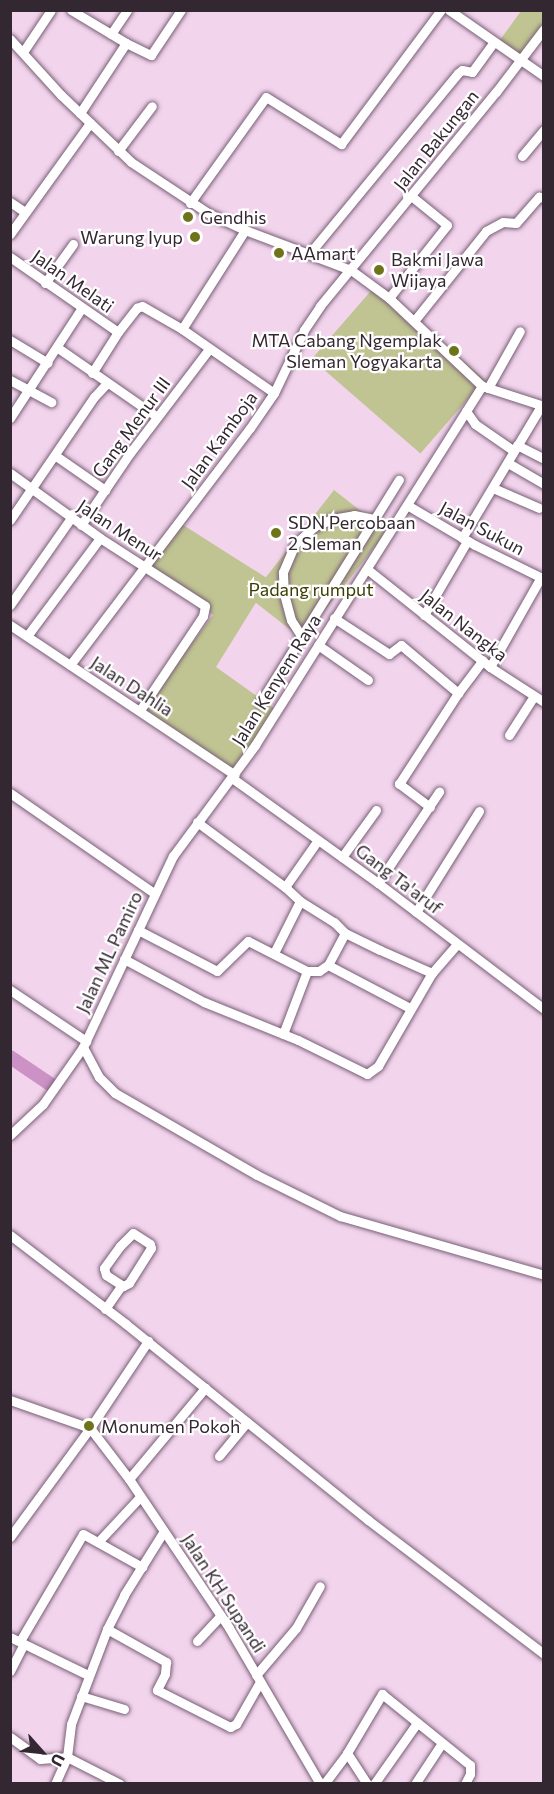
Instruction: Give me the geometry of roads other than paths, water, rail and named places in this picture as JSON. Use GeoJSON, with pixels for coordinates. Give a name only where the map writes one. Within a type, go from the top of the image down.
{"type":"FeatureCollection","features":[{"type":"Feature","properties":{"kind":"street"},"geometry":{"type":"LineString","coordinates":[[23,52],[51,10]]}},
{"type":"Feature","properties":{"kind":"street"},"geometry":{"type":"LineString","coordinates":[[71,10],[151,55],[181,10]]}},
{"type":"Feature","properties":{"kind":"street"},"geometry":{"type":"LineString","coordinates":[[111,34],[128,10]]}},
{"type":"Feature","properties":{"kind":"street"},"geometry":{"type":"LineString","coordinates":[[190,203],[266,97],[341,144],[441,10]]}},
{"type":"Feature","properties":{"kind":"street"},"geometry":{"type":"LineString","coordinates":[[449,10],[543,76]]}},
{"type":"Feature","properties":{"kind":"street","name":"Jalan Bakungan"},"geometry":{"type":"LineString","coordinates":[[351,270],[543,29]]}},
{"type":"Feature","properties":{"kind":"street"},"geometry":{"type":"LineString","coordinates":[[309,254],[458,73],[462,70],[472,72],[494,42]]}},
{"type":"Feature","properties":{"kind":"street"},"geometry":{"type":"LineString","coordinates":[[80,113],[126,43]]}},
{"type":"Feature","properties":{"kind":"street"},"geometry":{"type":"LineString","coordinates":[[12,44],[23,52],[118,151],[190,203],[245,230],[351,270],[389,298],[485,387],[542,406],[515,448],[424,615]]}},
{"type":"Feature","properties":{"kind":"street"},"geometry":{"type":"LineString","coordinates":[[118,151],[152,106]]}},
{"type":"Feature","properties":{"kind":"street"},"geometry":{"type":"LineString","coordinates":[[10,234],[90,123]]}},
{"type":"Feature","properties":{"kind":"street"},"geometry":{"type":"LineString","coordinates":[[522,156],[543,130]]}},
{"type":"Feature","properties":{"kind":"street"},"geometry":{"type":"LineString","coordinates":[[389,298],[447,225],[411,196]]}},
{"type":"Feature","properties":{"kind":"street"},"geometry":{"type":"LineString","coordinates":[[414,321],[486,231],[503,222],[516,223],[539,197],[543,198]]}},
{"type":"Feature","properties":{"kind":"street"},"geometry":{"type":"LineString","coordinates":[[10,202],[25,212]]}},
{"type":"Feature","properties":{"kind":"street"},"geometry":{"type":"LineString","coordinates":[[182,329],[245,230]]}},
{"type":"Feature","properties":{"kind":"street"},"geometry":{"type":"LineString","coordinates":[[45,283],[73,244]]}},
{"type":"Feature","properties":{"kind":"street","name":"Jalan Melati"},"geometry":{"type":"LineString","coordinates":[[10,257],[81,309],[118,332]]}},
{"type":"Feature","properties":{"kind":"street","name":"Jalan Kamboja"},"geometry":{"type":"LineString","coordinates":[[70,665],[224,464],[274,393],[313,316],[351,270]]}},
{"type":"Feature","properties":{"kind":"street"},"geometry":{"type":"LineString","coordinates":[[92,373],[118,332],[137,308],[142,306],[182,329],[209,350],[274,393]]}},
{"type":"Feature","properties":{"kind":"street"},"geometry":{"type":"LineString","coordinates":[[10,418],[58,348],[81,309]]}},
{"type":"Feature","properties":{"kind":"street","name":"Jalan Kenyem Raya"},"geometry":{"type":"LineString","coordinates":[[234,776],[466,411],[485,387],[520,331]]}},
{"type":"Feature","properties":{"kind":"street"},"geometry":{"type":"LineString","coordinates":[[10,340],[48,363]]}},
{"type":"Feature","properties":{"kind":"street"},"geometry":{"type":"LineString","coordinates":[[58,348],[156,416]]}},
{"type":"Feature","properties":{"kind":"street","name":"Gang Menur III"},"geometry":{"type":"LineString","coordinates":[[81,525],[156,416],[209,350]]}},
{"type":"Feature","properties":{"kind":"street"},"geometry":{"type":"LineString","coordinates":[[10,380],[51,402]]}},
{"type":"Feature","properties":{"kind":"street"},"geometry":{"type":"LineString","coordinates":[[10,520],[56,456],[94,397],[107,383]]}},
{"type":"Feature","properties":{"kind":"street"},"geometry":{"type":"LineString","coordinates":[[466,411],[475,424],[515,448],[543,459]]}},
{"type":"Feature","properties":{"kind":"street"},"geometry":{"type":"LineString","coordinates":[[56,456],[105,490]]}},
{"type":"Feature","properties":{"kind":"street"},"geometry":{"type":"LineString","coordinates":[[508,463],[543,484]]}},
{"type":"Feature","properties":{"kind":"street","name":"Jalan Menur"},"geometry":{"type":"LineString","coordinates":[[10,473],[99,538],[202,603],[206,608],[203,616],[140,710]]}},
{"type":"Feature","properties":{"kind":"street"},"geometry":{"type":"LineString","coordinates":[[260,703],[399,480]]}},
{"type":"Feature","properties":{"kind":"street"},"geometry":{"type":"LineString","coordinates":[[493,488],[539,508]]}},
{"type":"Feature","properties":{"kind":"street","name":"Jalan Sukun"},"geometry":{"type":"LineString","coordinates":[[407,505],[464,539],[542,578]]}},
{"type":"Feature","properties":{"kind":"street"},"geometry":{"type":"LineString","coordinates":[[302,637],[291,620],[284,594],[283,572],[295,544],[315,526],[332,519],[354,515],[374,519]]}},
{"type":"Feature","properties":{"kind":"street"},"geometry":{"type":"LineString","coordinates":[[10,605],[71,518]]}},
{"type":"Feature","properties":{"kind":"street"},"geometry":{"type":"LineString","coordinates":[[366,532],[383,542]]}},
{"type":"Feature","properties":{"kind":"street"},"geometry":{"type":"LineString","coordinates":[[27,636],[99,538]]}},
{"type":"Feature","properties":{"kind":"street","name":"Jalan Nangka"},"geometry":{"type":"LineString","coordinates":[[367,569],[487,664],[543,702]]}},
{"type":"Feature","properties":{"kind":"street"},"geometry":{"type":"LineString","coordinates":[[430,807],[399,784],[458,693],[487,664],[542,578]]}},
{"type":"Feature","properties":{"kind":"street"},"geometry":{"type":"LineString","coordinates":[[316,616],[332,621],[389,654],[401,645],[458,693]]}},
{"type":"Feature","properties":{"kind":"street","name":"Jalan Dahlia"},"geometry":{"type":"LineString","coordinates":[[10,625],[140,710],[234,776]]}},
{"type":"Feature","properties":{"kind":"street"},"geometry":{"type":"LineString","coordinates":[[318,645],[368,680]]}},
{"type":"Feature","properties":{"kind":"street"},"geometry":{"type":"LineString","coordinates":[[509,735],[534,696]]}},
{"type":"Feature","properties":{"kind":"street","name":"Jalan ML Pamiro"},"geometry":{"type":"LineString","coordinates":[[10,1135],[40,1108],[84,1044],[173,856],[234,776]]}},
{"type":"Feature","properties":{"kind":"street","name":"Gang Ta'aruf"},"geometry":{"type":"LineString","coordinates":[[234,776],[543,1009]]}},
{"type":"Feature","properties":{"kind":"street"},"geometry":{"type":"LineString","coordinates":[[378,883],[439,792]]}},
{"type":"Feature","properties":{"kind":"street"},"geometry":{"type":"LineString","coordinates":[[10,793],[154,893]]}},
{"type":"Feature","properties":{"kind":"street"},"geometry":{"type":"LineString","coordinates":[[342,857],[376,810]]}},
{"type":"Feature","properties":{"kind":"street"},"geometry":{"type":"LineString","coordinates":[[416,912],[480,811]]}},
{"type":"Feature","properties":{"kind":"street"},"geometry":{"type":"LineString","coordinates":[[197,822],[285,886],[300,901],[334,922],[345,933],[432,973]]}},
{"type":"Feature","properties":{"kind":"street"},"geometry":{"type":"LineString","coordinates":[[285,886],[318,840]]}},
{"type":"Feature","properties":{"kind":"street"},"geometry":{"type":"LineString","coordinates":[[274,953],[300,901]]}},
{"type":"Feature","properties":{"kind":"street"},"geometry":{"type":"LineString","coordinates":[[138,930],[217,971],[248,941],[307,971],[319,971],[328,965],[345,933]]}},
{"type":"Feature","properties":{"kind":"street"},"geometry":{"type":"LineString","coordinates":[[124,959],[204,1002],[283,1034],[369,1074],[378,1066],[432,973],[457,944]]}},
{"type":"Feature","properties":{"kind":"street"},"geometry":{"type":"LineString","coordinates":[[328,965],[410,1008]]}},
{"type":"Feature","properties":{"kind":"street"},"geometry":{"type":"LineString","coordinates":[[283,1034],[307,971]]}},
{"type":"Feature","properties":{"kind":"street"},"geometry":{"type":"LineString","coordinates":[[10,990],[84,1044],[99,1077],[115,1093],[257,1175],[330,1211],[371,1226],[543,1275]]}},
{"type":"Feature","properties":{"kind":"street"},"geometry":{"type":"LineString","coordinates":[[105,1308],[122,1286],[129,1283],[150,1251],[150,1244],[135,1234],[129,1235],[104,1268],[106,1275],[122,1286]]}},
{"type":"Feature","properties":{"kind":"street"},"geometry":{"type":"LineString","coordinates":[[10,1235],[148,1341],[368,1520],[543,1654]]}},
{"type":"Feature","properties":{"kind":"street"},"geometry":{"type":"LineString","coordinates":[[10,1537],[90,1428],[148,1341]]}},
{"type":"Feature","properties":{"kind":"street"},"geometry":{"type":"LineString","coordinates":[[129,1479],[205,1388]]}},
{"type":"Feature","properties":{"kind":"street"},"geometry":{"type":"LineString","coordinates":[[10,1400],[90,1428]]}},
{"type":"Feature","properties":{"kind":"street"},"geometry":{"type":"LineString","coordinates":[[219,1456],[247,1422]]}},
{"type":"Feature","properties":{"kind":"street","name":"Jalan KH Supandi"},"geometry":{"type":"LineString","coordinates":[[90,1428],[129,1479],[220,1616],[322,1784]]}},
{"type":"Feature","properties":{"kind":"street"},"geometry":{"type":"LineString","coordinates":[[98,1542],[140,1497]]}},
{"type":"Feature","properties":{"kind":"street"},"geometry":{"type":"LineString","coordinates":[[55,1784],[67,1757],[71,1724],[107,1629],[164,1531]]}},
{"type":"Feature","properties":{"kind":"street"},"geometry":{"type":"LineString","coordinates":[[10,1671],[18,1641],[81,1536],[84,1534],[142,1567]]}},
{"type":"Feature","properties":{"kind":"street"},"geometry":{"type":"LineString","coordinates":[[107,1629],[166,1662],[165,1674],[157,1690],[230,1727],[236,1724],[258,1679],[296,1628],[320,1586]]}},
{"type":"Feature","properties":{"kind":"street"},"geometry":{"type":"LineString","coordinates":[[197,1641],[220,1616]]}},
{"type":"Feature","properties":{"kind":"street"},"geometry":{"type":"LineString","coordinates":[[18,1641],[88,1675]]}},
{"type":"Feature","properties":{"kind":"street"},"geometry":{"type":"LineString","coordinates":[[322,1784],[347,1753],[382,1694],[470,1765],[470,1773],[465,1784]]}},
{"type":"Feature","properties":{"kind":"street"},"geometry":{"type":"LineString","coordinates":[[81,1696],[124,1709]]}},
{"type":"Feature","properties":{"kind":"street"},"geometry":{"type":"LineString","coordinates":[[374,1784],[417,1723]]}},
{"type":"Feature","properties":{"kind":"street"},"geometry":{"type":"LineString","coordinates":[[10,1737],[40,1759],[67,1757],[120,1784]]}},
{"type":"Feature","properties":{"kind":"street"},"geometry":{"type":"LineString","coordinates":[[415,1784],[442,1743]]}},
{"type":"Feature","properties":{"kind":"street"},"geometry":{"type":"LineString","coordinates":[[347,1753],[367,1784]]}},
{"type":"Feature","properties":{"kind":"waterway"},"geometry":{"type":"LineString","coordinates":[[10,1057],[50,1084]]}},
{"type":"Feature","properties":{"kind":"place","name":"Gendhis"},"geometry":{"type":"Point","coordinates":[188,217]}},
{"type":"Feature","properties":{"kind":"place","name":"Warung Iyup"},"geometry":{"type":"Point","coordinates":[195,237]}},
{"type":"Feature","properties":{"kind":"place","name":"AAmart"},"geometry":{"type":"Point","coordinates":[279,253]}},
{"type":"Feature","properties":{"kind":"place","name":"Bakmi Jawa Wijaya"},"geometry":{"type":"Point","coordinates":[379,270]}},
{"type":"Feature","properties":{"kind":"place","name":"MTA Cabang Ngemplak Sleman Yogyakarta"},"geometry":{"type":"Point","coordinates":[454,351]}},
{"type":"Feature","properties":{"kind":"place","name":"SDN Percobaan 2 Sleman"},"geometry":{"type":"Point","coordinates":[276,533]}},
{"type":"Feature","properties":{"kind":"place","name":"Monumen Pokoh"},"geometry":{"type":"Point","coordinates":[89,1426]}},
{"type":"Feature","properties":{"kind":"park label","name":"Padang rumput"},"geometry":{"type":"Point","coordinates":[311,589]}}]}
